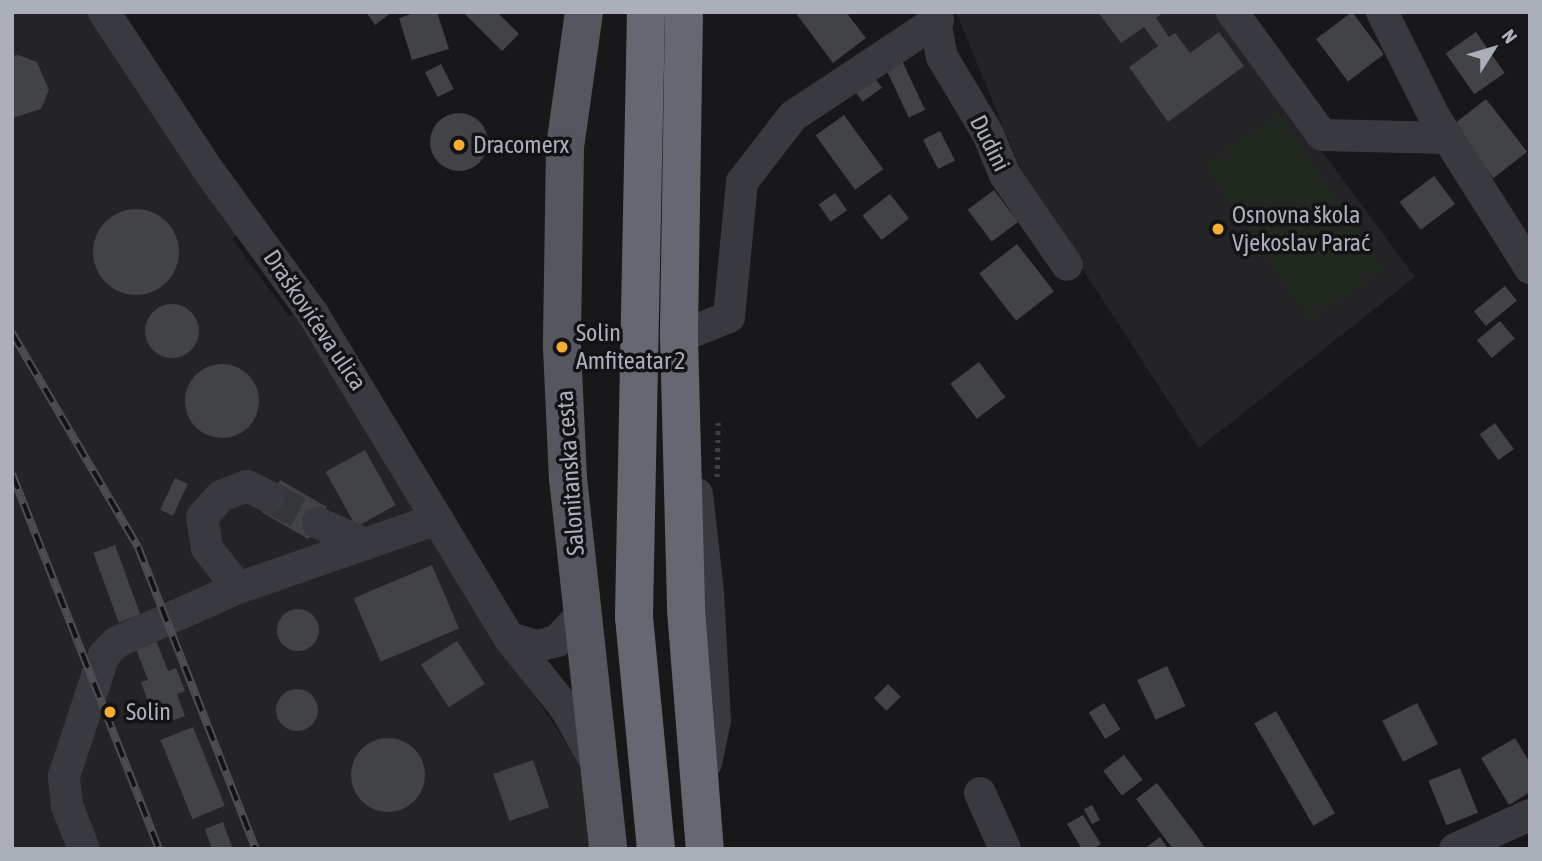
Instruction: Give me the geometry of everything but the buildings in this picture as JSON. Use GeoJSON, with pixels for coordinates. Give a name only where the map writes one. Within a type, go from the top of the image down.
{"type":"FeatureCollection","features":[{"type":"Feature","properties":{"kind":"highway"},"geometry":{"type":"LineString","coordinates":[[646,12],[634,617],[656,849]]}},
{"type":"Feature","properties":{"kind":"highway"},"geometry":{"type":"LineString","coordinates":[[684,12],[679,337],[686,610],[705,849]]}},
{"type":"Feature","properties":{"kind":"main road","name":"Salonitanska cesta"},"geometry":{"type":"LineString","coordinates":[[583,12],[565,147],[561,273],[568,478],[596,762],[608,849]]}},
{"type":"Feature","properties":{"kind":"street","name":"Draškovićeva ulica"},"geometry":{"type":"LineString","coordinates":[[104,12],[211,174],[313,314],[509,638],[566,709],[596,762]]}},
{"type":"Feature","properties":{"kind":"street"},"geometry":{"type":"LineString","coordinates":[[1231,12],[1322,135],[1448,138]]}},
{"type":"Feature","properties":{"kind":"street"},"geometry":{"type":"LineString","coordinates":[[1382,12],[1448,138],[1530,268]]}},
{"type":"Feature","properties":{"kind":"street"},"geometry":{"type":"LineString","coordinates":[[679,337],[729,317],[742,182],[793,116],[935,16]]}},
{"type":"Feature","properties":{"kind":"street","name":"Dudini"},"geometry":{"type":"LineString","coordinates":[[935,16],[942,57],[988,134],[1006,175],[1067,265]]}},
{"type":"Feature","properties":{"kind":"street"},"geometry":{"type":"LineString","coordinates":[[238,588],[207,548],[202,517],[220,496],[247,486],[270,497]]}},
{"type":"Feature","properties":{"kind":"street"},"geometry":{"type":"LineString","coordinates":[[84,849],[67,806],[64,776],[104,655],[117,642],[238,588],[437,519]]}},
{"type":"Feature","properties":{"kind":"street"},"geometry":{"type":"LineString","coordinates":[[318,523],[365,544]]}},
{"type":"Feature","properties":{"kind":"street"},"geometry":{"type":"LineString","coordinates":[[509,638],[537,646],[556,641],[581,615]]}},
{"type":"Feature","properties":{"kind":"street"},"geometry":{"type":"LineString","coordinates":[[980,793],[1005,849]]}},
{"type":"Feature","properties":{"kind":"street"},"geometry":{"type":"LineString","coordinates":[[1455,849],[1530,815]]}},
{"type":"Feature","properties":{"kind":"shaded area"},"geometry":{"type":"Polygon","coordinates":[[[12,12],[92,12],[242,230],[232,239],[289,316],[300,312],[506,654],[578,760],[590,797],[597,849],[12,849],[12,12]]]}},
{"type":"Feature","properties":{"kind":"shaded area","name":"Osnovna škola Vjekoslav Parać"},"geometry":{"type":"Polygon","coordinates":[[[956,12],[1219,12],[1415,277],[1199,448],[1026,182],[956,12]]]}},
{"type":"Feature","properties":{"kind":"shaded area"},"geometry":{"type":"Polygon","coordinates":[[[1279,113],[1385,270],[1309,321],[1204,164],[1279,113]]]}},
{"type":"Feature","properties":{"kind":"tunnel"},"geometry":{"type":"LineString","coordinates":[[270,497],[318,523]]}},
{"type":"Feature","properties":{"kind":"railway"},"geometry":{"type":"LineString","coordinates":[[12,333],[138,547],[256,849]]}},
{"type":"Feature","properties":{"kind":"railway"},"geometry":{"type":"LineString","coordinates":[[12,474],[159,849]]}},
{"type":"Feature","properties":{"kind":"place","name":"Dracomerx"},"geometry":{"type":"Point","coordinates":[459,145]}},
{"type":"Feature","properties":{"kind":"place","name":"Osnovna škola Vjekoslav Parać"},"geometry":{"type":"Point","coordinates":[1218,229]}},
{"type":"Feature","properties":{"kind":"place","name":"Solin Amfiteatar 2"},"geometry":{"type":"Point","coordinates":[562,347]}},
{"type":"Feature","properties":{"kind":"place","name":"Solin"},"geometry":{"type":"Point","coordinates":[110,712]}}]}
